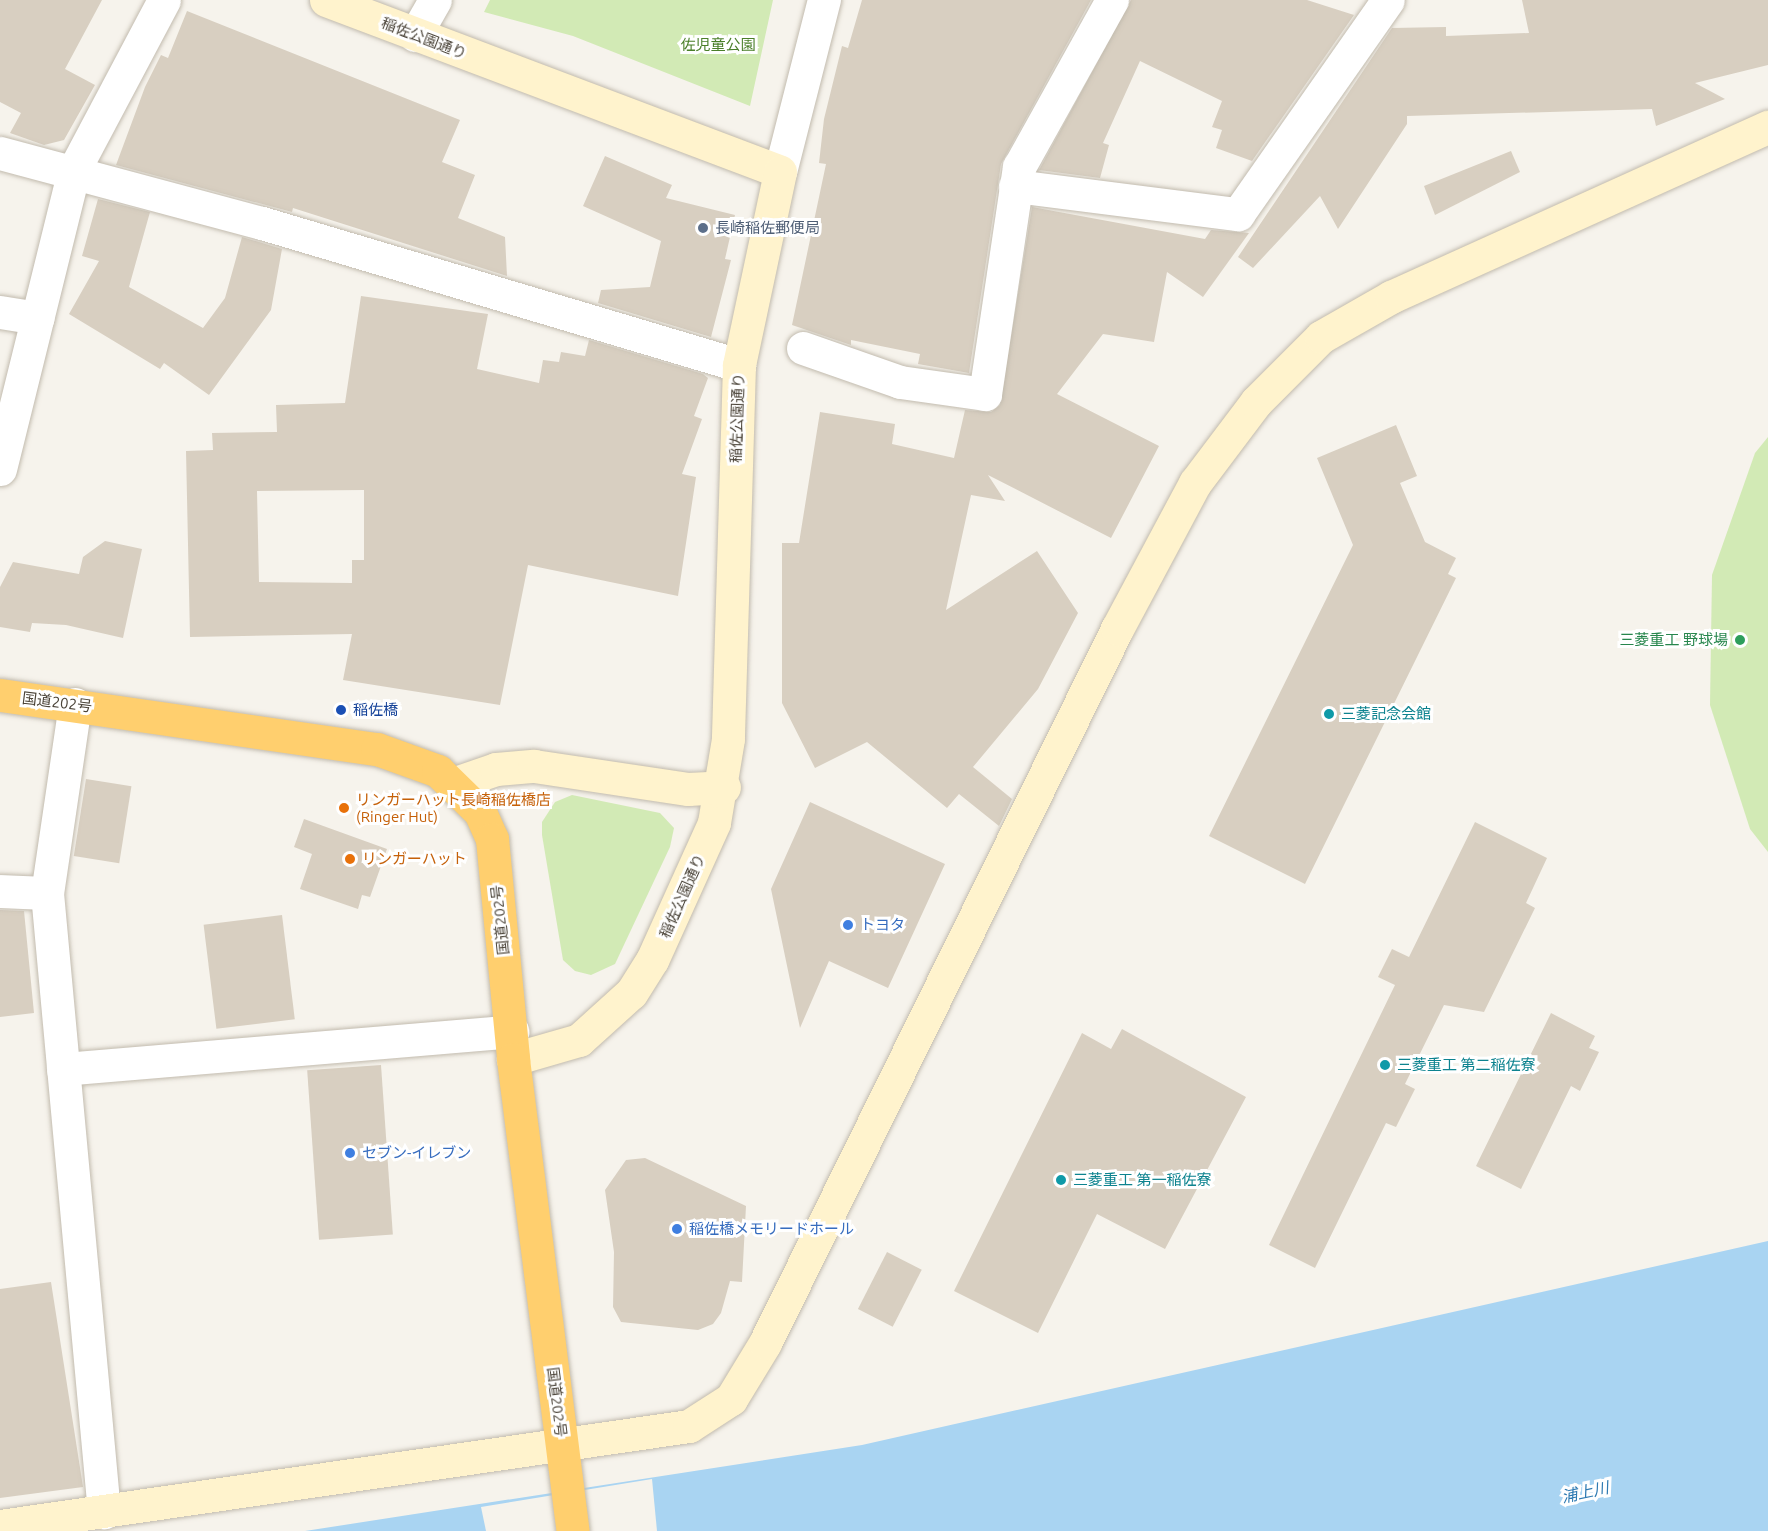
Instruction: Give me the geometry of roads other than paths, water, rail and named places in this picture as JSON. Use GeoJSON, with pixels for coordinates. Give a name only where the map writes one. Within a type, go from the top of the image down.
{"type":"FeatureCollection","features":[{"type":"Feature","properties":{"kind":"highway","name":"国道202号"},"geometry":{"type":"LineString","coordinates":[[0,695],[377,749],[414,760],[455,783],[480,812],[492,840],[513,1045],[573,1531]]}},
{"type":"Feature","properties":{"kind":"street"},"geometry":{"type":"LineString","coordinates":[[0,469],[74,170],[164,0]]}},
{"type":"Feature","properties":{"kind":"street","name":"稲佐公園通り"},"geometry":{"type":"LineString","coordinates":[[326,0],[780,172],[739,365],[724,787],[687,888],[631,993],[579,1040],[513,1045]]}},
{"type":"Feature","properties":{"kind":"street"},"geometry":{"type":"LineString","coordinates":[[415,35],[435,0]]}},
{"type":"Feature","properties":{"kind":"street"},"geometry":{"type":"LineString","coordinates":[[780,172],[824,0]]}},
{"type":"Feature","properties":{"kind":"street"},"geometry":{"type":"LineString","coordinates":[[803,348],[900,382],[985,394],[1018,166],[1112,0]]}},
{"type":"Feature","properties":{"kind":"street"},"geometry":{"type":"LineString","coordinates":[[1015,186],[1238,214],[1388,0]]}},
{"type":"Feature","properties":{"kind":"street"},"geometry":{"type":"LineString","coordinates":[[0,1526],[689,1426],[731,1399],[765,1343],[1117,629],[1195,483],[1256,402],[1320,337],[1391,297],[1768,127]]}},
{"type":"Feature","properties":{"kind":"street"},"geometry":{"type":"LineString","coordinates":[[0,153],[74,170],[739,365]]}},
{"type":"Feature","properties":{"kind":"street"},"geometry":{"type":"LineString","coordinates":[[0,312],[38,318]]}},
{"type":"Feature","properties":{"kind":"street"},"geometry":{"type":"LineString","coordinates":[[75,704],[47,892],[104,1512]]}},
{"type":"Feature","properties":{"kind":"street"},"geometry":{"type":"LineString","coordinates":[[455,783],[525,766],[688,789],[724,787]]}},
{"type":"Feature","properties":{"kind":"street"},"geometry":{"type":"LineString","coordinates":[[0,891],[47,892]]}},
{"type":"Feature","properties":{"kind":"street"},"geometry":{"type":"LineString","coordinates":[[63,1069],[513,1045]]}},
{"type":"Feature","properties":{"kind":"water","name":"浦上川"},"geometry":{"type":"Polygon","coordinates":[[[1768,1241],[1768,1531],[305,1531],[862,1445],[1768,1241]]]}},
{"type":"Feature","properties":{"kind":"place","name":"長崎稲佐郵便局"},"geometry":{"type":"Point","coordinates":[703,228]}},
{"type":"Feature","properties":{"kind":"place","name":"三菱重工 野球場"},"geometry":{"type":"Point","coordinates":[1740,640]}},
{"type":"Feature","properties":{"kind":"place","name":"稲佐橋"},"geometry":{"type":"Point","coordinates":[341,710]}},
{"type":"Feature","properties":{"kind":"place","name":"三菱記念会館"},"geometry":{"type":"Point","coordinates":[1329,714]}},
{"type":"Feature","properties":{"kind":"place","name":"リンガーハット長崎稲佐橋店 (Ringer Hut)"},"geometry":{"type":"Point","coordinates":[344,808]}},
{"type":"Feature","properties":{"kind":"place","name":"リンガーハット"},"geometry":{"type":"Point","coordinates":[350,859]}},
{"type":"Feature","properties":{"kind":"place","name":"トヨタ"},"geometry":{"type":"Point","coordinates":[848,925]}},
{"type":"Feature","properties":{"kind":"place","name":"三菱重工 第二稲佐寮"},"geometry":{"type":"Point","coordinates":[1385,1065]}},
{"type":"Feature","properties":{"kind":"place","name":"セブン-イレブン"},"geometry":{"type":"Point","coordinates":[350,1153]}},
{"type":"Feature","properties":{"kind":"place","name":"三菱重工 第一稲佐寮"},"geometry":{"type":"Point","coordinates":[1061,1180]}},
{"type":"Feature","properties":{"kind":"place","name":"稲佐橋メモリードホール"},"geometry":{"type":"Point","coordinates":[677,1229]}},
{"type":"Feature","properties":{"kind":"park label","name":"佐児童公園"},"geometry":{"type":"Point","coordinates":[718,45]}}]}
